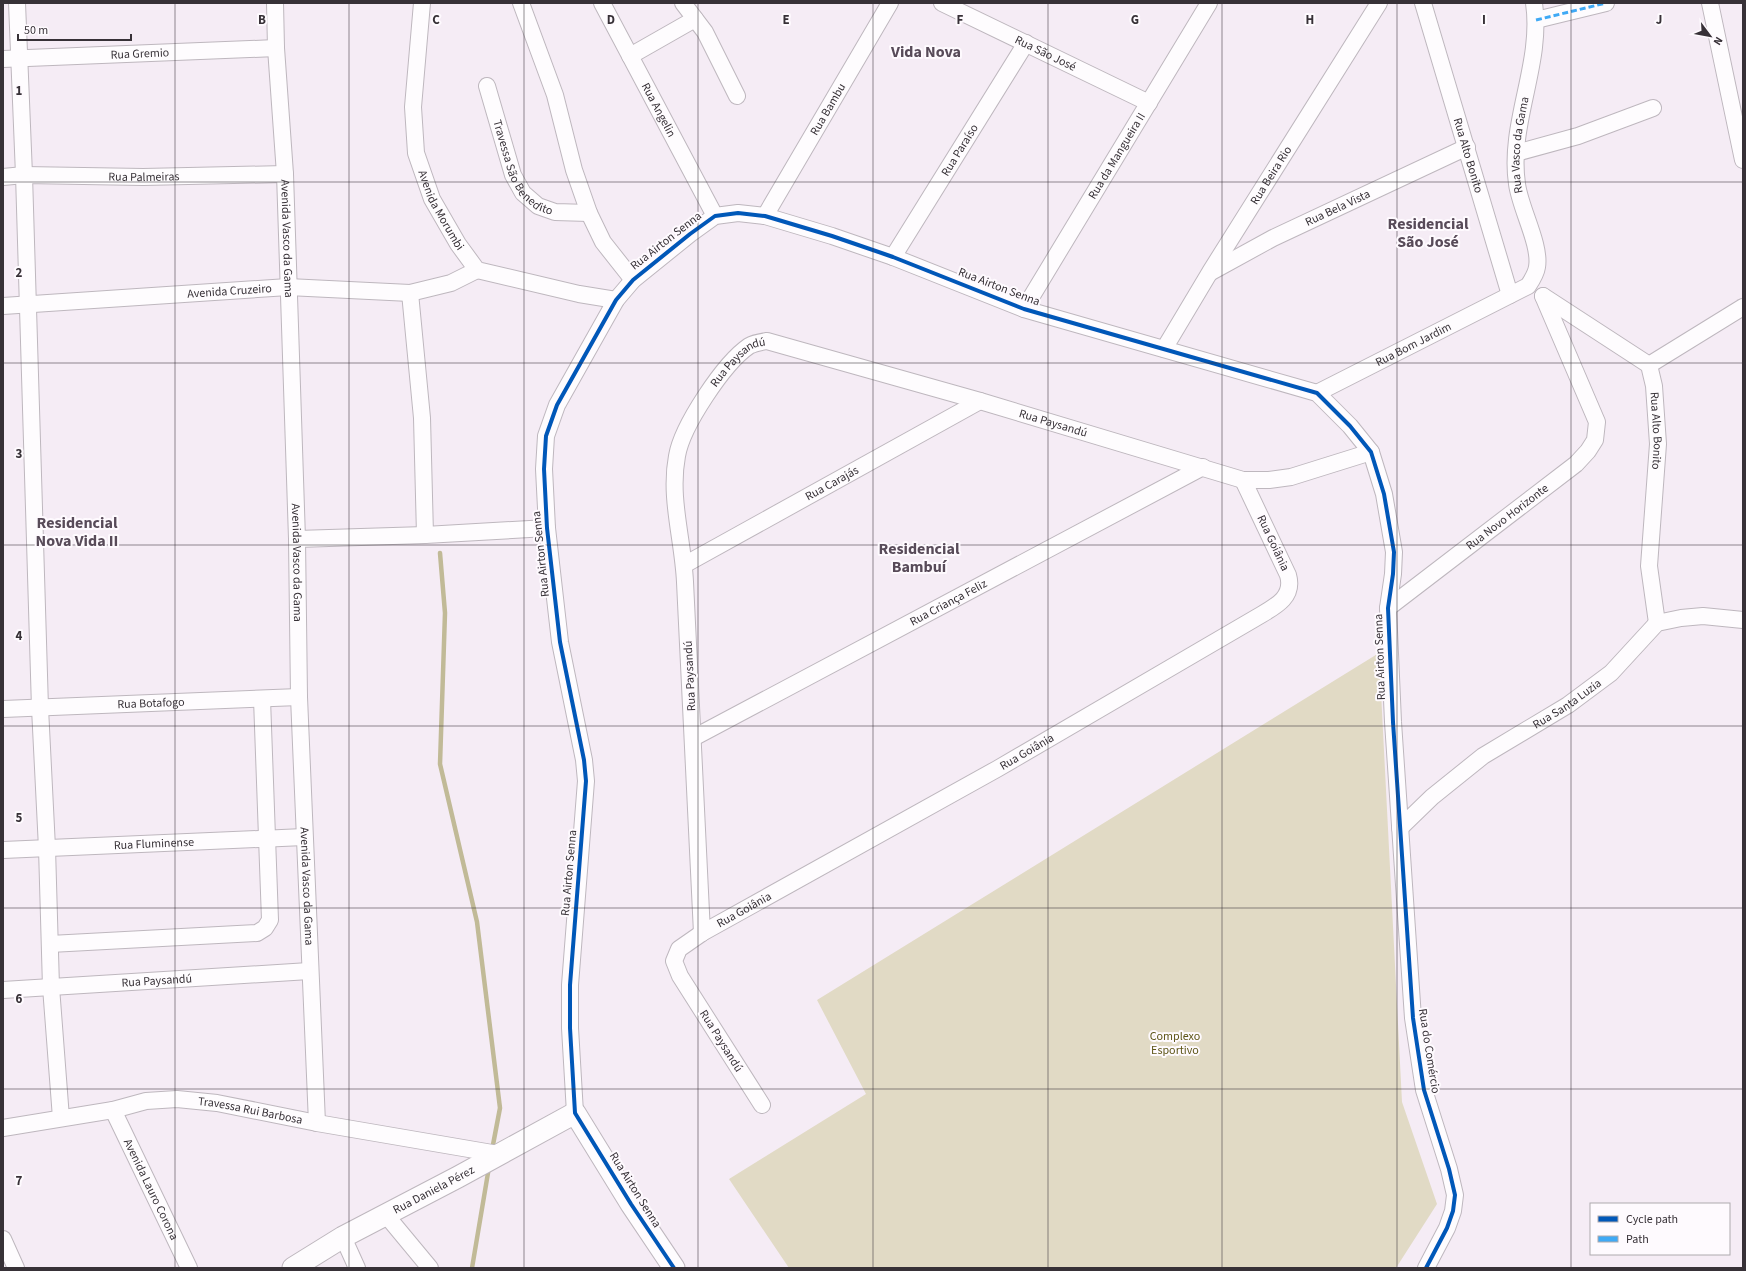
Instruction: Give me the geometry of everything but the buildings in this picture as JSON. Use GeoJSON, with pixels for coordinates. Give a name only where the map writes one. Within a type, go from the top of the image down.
{"type":"FeatureCollection","features":[{"type":"Feature","properties":{"kind":"street"},"geometry":{"type":"LineString","coordinates":[[17,3],[24,175],[40,708],[47,848],[51,987],[61,1118]]}},
{"type":"Feature","properties":{"kind":"street","name":"Avenida Vasco da Gama"},"geometry":{"type":"LineString","coordinates":[[275,3],[276,48],[285,174],[297,539],[299,697],[309,971],[317,1123]]}},
{"type":"Feature","properties":{"kind":"street","name":"Avenida Morumbi"},"geometry":{"type":"LineString","coordinates":[[422,3],[413,107],[416,153],[432,199],[458,244],[477,270]]}},
{"type":"Feature","properties":{"kind":"street"},"geometry":{"type":"LineString","coordinates":[[521,3],[555,95],[574,170],[589,213],[602,242],[633,280]]}},
{"type":"Feature","properties":{"kind":"street","name":"Rua Angelin"},"geometry":{"type":"LineString","coordinates":[[602,3],[715,216]]}},
{"type":"Feature","properties":{"kind":"street"},"geometry":{"type":"LineString","coordinates":[[683,3],[705,32],[737,96]]}},
{"type":"Feature","properties":{"kind":"street","name":"Rua Bambu"},"geometry":{"type":"LineString","coordinates":[[766,216],[890,3]]}},
{"type":"Feature","properties":{"kind":"street","name":"Rua São José"},"geometry":{"type":"LineString","coordinates":[[942,3],[1149,103]]}},
{"type":"Feature","properties":{"kind":"street","name":"Rua da Mangueira II"},"geometry":{"type":"LineString","coordinates":[[1024,309],[1209,3]]}},
{"type":"Feature","properties":{"kind":"street","name":"Rua Beira Rio"},"geometry":{"type":"LineString","coordinates":[[1164,349],[1210,272],[1380,3]]}},
{"type":"Feature","properties":{"kind":"street","name":"Rua Vasco da Gama"},"geometry":{"type":"LineString","coordinates":[[1528,286],[1537,267],[1537,254],[1517,185],[1516,152],[1518,129],[1534,49],[1536,20],[1534,3]]}},
{"type":"Feature","properties":{"kind":"street"},"geometry":{"type":"LineString","coordinates":[[1536,20],[1606,3]]}},
{"type":"Feature","properties":{"kind":"street"},"geometry":{"type":"LineString","coordinates":[[1710,3],[1743,160]]}},
{"type":"Feature","properties":{"kind":"street","name":"Rua Alto Bonito"},"geometry":{"type":"LineString","coordinates":[[1425,9],[1510,295]]}},
{"type":"Feature","properties":{"kind":"street"},"geometry":{"type":"LineString","coordinates":[[630,56],[695,19]]}},
{"type":"Feature","properties":{"kind":"street","name":"Rua Paraíso"},"geometry":{"type":"LineString","coordinates":[[893,258],[1026,43]]}},
{"type":"Feature","properties":{"kind":"street","name":"Rua Gremio"},"geometry":{"type":"LineString","coordinates":[[3,59],[276,48]]}},
{"type":"Feature","properties":{"kind":"street","name":"Travessa São Benedito"},"geometry":{"type":"LineString","coordinates":[[487,86],[513,175],[522,193],[538,206],[555,212],[589,213]]}},
{"type":"Feature","properties":{"kind":"street"},"geometry":{"type":"LineString","coordinates":[[1516,152],[1578,136],[1653,108]]}},
{"type":"Feature","properties":{"kind":"street","name":"Rua Bela Vista"},"geometry":{"type":"LineString","coordinates":[[1210,272],[1273,238],[1467,147]]}},
{"type":"Feature","properties":{"kind":"street","name":"Rua Palmeiras"},"geometry":{"type":"LineString","coordinates":[[3,176],[143,177],[285,174]]}},
{"type":"Feature","properties":{"kind":"street","name":"Rua Airton Senna"},"geometry":{"type":"LineString","coordinates":[[674,1268],[631,1204],[575,1112],[570,1028],[570,985],[586,781],[584,760],[560,642],[547,528],[544,469],[546,436],[557,404],[616,300],[633,280],[715,216],[738,213],[766,216],[832,236],[1024,309],[1317,393],[1350,426],[1370,452],[1384,494],[1394,552],[1393,574],[1388,608],[1393,722],[1400,828]]}},
{"type":"Feature","properties":{"kind":"street"},"geometry":{"type":"LineString","coordinates":[[477,270],[579,294],[616,300]]}},
{"type":"Feature","properties":{"kind":"street","name":"Avenida Cruzeiro"},"geometry":{"type":"LineString","coordinates":[[3,306],[288,288],[410,293],[451,283],[477,270]]}},
{"type":"Feature","properties":{"kind":"street"},"geometry":{"type":"LineString","coordinates":[[1510,295],[1528,286],[1649,365],[1743,307]]}},
{"type":"Feature","properties":{"kind":"street"},"geometry":{"type":"LineString","coordinates":[[410,293],[422,418],[425,535]]}},
{"type":"Feature","properties":{"kind":"street","name":"Rua Bom Jardim"},"geometry":{"type":"LineString","coordinates":[[1317,393],[1510,295]]}},
{"type":"Feature","properties":{"kind":"street","name":"Rua Novo Horizonte"},"geometry":{"type":"LineString","coordinates":[[1388,608],[1576,464],[1588,451],[1595,440],[1597,422],[1543,296]]}},
{"type":"Feature","properties":{"kind":"street","name":"Rua Paysandú"},"geometry":{"type":"LineString","coordinates":[[702,933],[684,565],[673,482],[677,454],[684,433],[710,390],[733,359],[750,345],[767,341],[980,401],[1243,480],[1291,478],[1370,452]]}},
{"type":"Feature","properties":{"kind":"street","name":"Rua Alto Bonito"},"geometry":{"type":"LineString","coordinates":[[1649,365],[1654,386],[1658,444],[1649,566],[1657,623]]}},
{"type":"Feature","properties":{"kind":"street","name":"Rua Carajás"},"geometry":{"type":"LineString","coordinates":[[684,565],[980,401]]}},
{"type":"Feature","properties":{"kind":"street","name":"Rua Criança Feliz"},"geometry":{"type":"LineString","coordinates":[[693,738],[1203,467]]}},
{"type":"Feature","properties":{"kind":"street","name":"Rua Goiânia"},"geometry":{"type":"LineString","coordinates":[[680,976],[674,961],[675,955],[679,949],[702,933],[997,769],[1254,619],[1285,597],[1289,591],[1290,584],[1288,575],[1243,480]]}},
{"type":"Feature","properties":{"kind":"street"},"geometry":{"type":"LineString","coordinates":[[297,539],[425,535],[547,528]]}},
{"type":"Feature","properties":{"kind":"street"},"geometry":{"type":"LineString","coordinates":[[1657,623],[1681,618],[1703,616],[1743,620]]}},
{"type":"Feature","properties":{"kind":"street","name":"Rua Santa Luzia"},"geometry":{"type":"LineString","coordinates":[[1400,828],[1432,797],[1483,756],[1568,705],[1611,673],[1657,623]]}},
{"type":"Feature","properties":{"kind":"street","name":"Rua Botafogo"},"geometry":{"type":"LineString","coordinates":[[3,709],[299,697]]}},
{"type":"Feature","properties":{"kind":"street"},"geometry":{"type":"LineString","coordinates":[[50,944],[256,933],[265,928],[270,920],[262,699]]}},
{"type":"Feature","properties":{"kind":"street","name":"Rua do Comércio"},"geometry":{"type":"LineString","coordinates":[[1400,828],[1410,991],[1416,1040],[1424,1090],[1449,1169],[1455,1195],[1453,1211],[1448,1228],[1426,1268]]}},
{"type":"Feature","properties":{"kind":"street","name":"Rua Fluminense"},"geometry":{"type":"LineString","coordinates":[[3,850],[304,837]]}},
{"type":"Feature","properties":{"kind":"street","name":"Rua Paysandú"},"geometry":{"type":"LineString","coordinates":[[3,990],[309,971]]}},
{"type":"Feature","properties":{"kind":"street","name":"Rua Paysandú"},"geometry":{"type":"LineString","coordinates":[[680,976],[762,1105]]}},
{"type":"Feature","properties":{"kind":"street","name":"Travessa Rui Barbosa"},"geometry":{"type":"LineString","coordinates":[[3,1128],[113,1110],[146,1101],[178,1098],[217,1103],[491,1156]]}},
{"type":"Feature","properties":{"kind":"street","name":"Avenida Lauro Corona"},"geometry":{"type":"LineString","coordinates":[[113,1110],[189,1268]]}},
{"type":"Feature","properties":{"kind":"street","name":"Rua Daniela Pérez"},"geometry":{"type":"LineString","coordinates":[[293,1268],[343,1237],[575,1112]]}},
{"type":"Feature","properties":{"kind":"street"},"geometry":{"type":"LineString","coordinates":[[386,1215],[430,1268]]}},
{"type":"Feature","properties":{"kind":"street"},"geometry":{"type":"LineString","coordinates":[[343,1237],[357,1268]]}},
{"type":"Feature","properties":{"kind":"street"},"geometry":{"type":"LineString","coordinates":[[3,1239],[16,1268]]}},
{"type":"Feature","properties":{"kind":"green space","name":"Complexo Esportivo"},"geometry":{"type":"Polygon","coordinates":[[[1379,653],[1402,1102],[1437,1204],[1396,1268],[789,1268],[729,1179],[866,1094],[817,1000],[1379,653]]]}},
{"type":"Feature","properties":{"kind":"waterway"},"geometry":{"type":"LineString","coordinates":[[440,553],[445,613],[440,764],[477,922],[500,1108],[492,1150]]}},
{"type":"Feature","properties":{"kind":"waterway"},"geometry":{"type":"LineString","coordinates":[[472,1268],[489,1167]]}},
{"type":"Feature","properties":{"kind":"marked path"},"geometry":{"type":"LineString","coordinates":[[1536,20],[1606,3]]}},
{"type":"Feature","properties":{"kind":"cycle path"},"geometry":{"type":"LineString","coordinates":[[674,1268],[631,1204],[575,1113],[570,1028],[570,985],[586,781],[584,760],[560,642],[547,528],[544,469],[546,436],[557,405],[616,300],[633,280],[715,216],[738,213],[765,216],[832,236],[893,257],[1024,309],[1317,393],[1350,426],[1371,452],[1384,494],[1394,552],[1393,574],[1388,608],[1393,722],[1413,1018],[1424,1090],[1449,1169],[1455,1195],[1453,1211],[1447,1228],[1426,1268]]}},
{"type":"Feature","properties":{"kind":"district","name":"Vida Nova"},"geometry":{"type":"Point","coordinates":[926,52]}},
{"type":"Feature","properties":{"kind":"district","name":"Residencial São José"},"geometry":{"type":"Point","coordinates":[1428,233]}},
{"type":"Feature","properties":{"kind":"district","name":"Residencial Nova Vida II"},"geometry":{"type":"Point","coordinates":[77,532]}},
{"type":"Feature","properties":{"kind":"district","name":"Residencial Bambuí"},"geometry":{"type":"Point","coordinates":[919,558]}}]}
